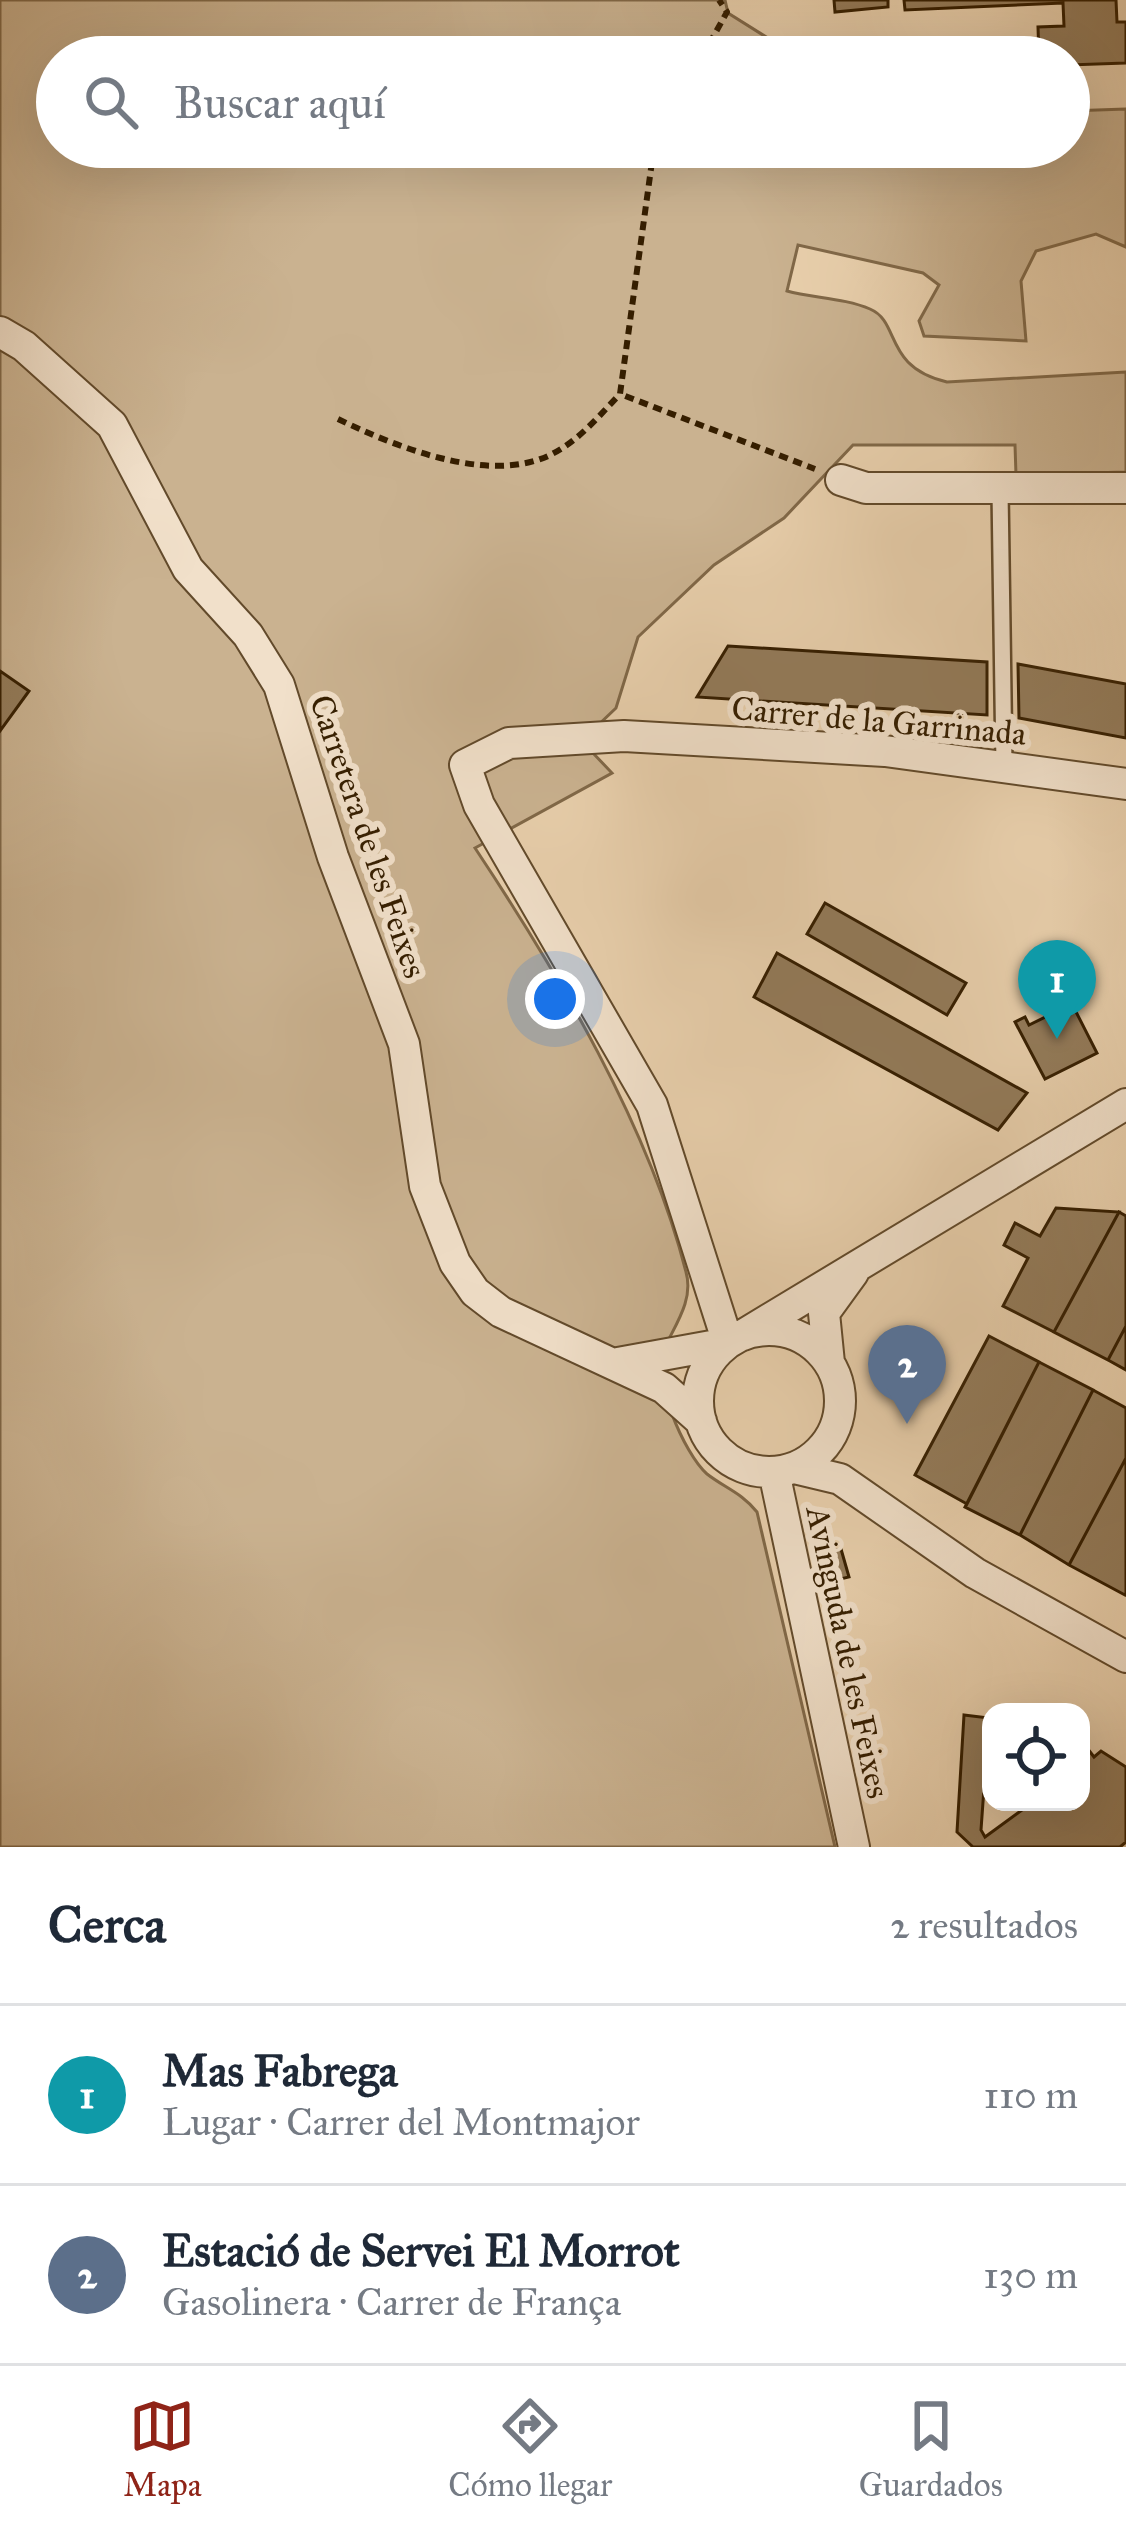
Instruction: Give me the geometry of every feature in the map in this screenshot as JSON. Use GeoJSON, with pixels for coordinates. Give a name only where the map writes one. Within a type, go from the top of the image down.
{"type":"FeatureCollection","features":[{"type":"Feature","properties":{"kind":"street","name":"Carretera de les Feixes"},"geometry":{"type":"LineString","coordinates":[[0,332],[24,346],[112,425],[188,569],[248,635],[279,685],[333,857],[404,1044],[425,1186],[455,1263],[475,1292],[501,1312],[678,1397],[701,1421]]}},
{"type":"Feature","properties":{"kind":"street"},"geometry":{"type":"LineString","coordinates":[[841,480],[866,488],[1126,488]]}},
{"type":"Feature","properties":{"kind":"street","name":"Carrer de la Garrinada"},"geometry":{"type":"LineString","coordinates":[[736,1339],[652,1106],[479,805],[464,765],[509,743],[624,736],[885,751],[1126,784]]}},
{"type":"Feature","properties":{"kind":"street"},"geometry":{"type":"LineString","coordinates":[[701,1421],[702,1378],[736,1339],[1126,1104]]}},
{"type":"Feature","properties":{"kind":"street"},"geometry":{"type":"LineString","coordinates":[[866,1260],[841,1285],[824,1313],[830,1363],[840,1390],[838,1419],[854,1462],[894,1517]]}},
{"type":"Feature","properties":{"kind":"street"},"geometry":{"type":"LineString","coordinates":[[617,1364],[782,1331],[817,1348],[830,1363]]}},
{"type":"Feature","properties":{"kind":"street","name":"Avinguda de les Feixes"},"geometry":{"type":"LineString","coordinates":[[701,1421],[721,1454],[755,1471],[784,1470],[822,1449],[838,1419]]}},
{"type":"Feature","properties":{"kind":"street"},"geometry":{"type":"LineString","coordinates":[[784,1470],[840,1479],[1036,1611],[1126,1657]]}},
{"type":"Feature","properties":{"kind":"street","name":"Avinguda de les Feixes"},"geometry":{"type":"LineString","coordinates":[[784,1470],[854,1847]]}},
{"type":"Feature","properties":{"kind":"lane"},"geometry":{"type":"LineString","coordinates":[[1000,490],[1004,765]]}},
{"type":"Feature","properties":{"kind":"path"},"geometry":{"type":"LineString","coordinates":[[714,36],[727,12],[719,0]]}},
{"type":"Feature","properties":{"kind":"path"},"geometry":{"type":"LineString","coordinates":[[338,419],[396,443],[504,466],[544,458],[571,443],[620,394],[651,168]]}},
{"type":"Feature","properties":{"kind":"path"},"geometry":{"type":"LineString","coordinates":[[620,394],[841,480]]}},
{"type":"Feature","properties":{"kind":"shaded area"},"geometry":{"type":"Polygon","coordinates":[[[0,0],[725,0],[728,13],[765,36],[36,36],[36,168],[1090,168],[1090,110],[1126,109],[1126,247],[1096,234],[1036,251],[1021,281],[1026,341],[924,336],[919,321],[939,285],[923,273],[798,245],[787,291],[870,309],[880,315],[912,366],[947,382],[1126,372],[1126,472],[1016,475],[1015,445],[853,445],[784,518],[714,565],[638,637],[616,708],[591,732],[591,751],[612,773],[475,848],[598,1052],[670,1217],[688,1282],[685,1302],[661,1361],[666,1395],[698,1464],[757,1512],[835,1847],[0,1847],[0,0]]]}},
{"type":"Feature","properties":{"kind":"building"},"geometry":{"type":"Polygon","coordinates":[[[834,0],[888,0],[888,7],[835,12],[834,0]]]}},
{"type":"Feature","properties":{"kind":"building"},"geometry":{"type":"Polygon","coordinates":[[[904,0],[1116,0],[1117,22],[1126,22],[1126,63],[1090,64],[1090,36],[1038,36],[1038,27],[1064,26],[1063,3],[905,10],[904,0]]]}},
{"type":"Feature","properties":{"kind":"building"},"geometry":{"type":"Polygon","coordinates":[[[728,646],[987,662],[987,715],[697,697],[728,646]]]}},
{"type":"Feature","properties":{"kind":"building"},"geometry":{"type":"Polygon","coordinates":[[[1018,664],[1126,684],[1126,738],[1019,718],[1018,664]]]}},
{"type":"Feature","properties":{"kind":"building"},"geometry":{"type":"Polygon","coordinates":[[[0,671],[29,691],[0,731],[0,671]]]}},
{"type":"Feature","properties":{"kind":"building"},"geometry":{"type":"Polygon","coordinates":[[[825,903],[966,983],[947,1015],[807,934],[825,903]]]}},
{"type":"Feature","properties":{"kind":"building"},"geometry":{"type":"Polygon","coordinates":[[[777,953],[1027,1093],[998,1130],[754,997],[777,953]]]}},
{"type":"Feature","properties":{"kind":"building"},"geometry":{"type":"Polygon","coordinates":[[[1072,1004],[1097,1053],[1045,1079],[1015,1022],[1025,1017],[1029,1025],[1072,1004]]]}},
{"type":"Feature","properties":{"kind":"building"},"geometry":{"type":"Polygon","coordinates":[[[1056,1208],[1119,1212],[1054,1332],[1003,1306],[1028,1258],[1004,1245],[1015,1223],[1040,1236],[1056,1208]]]}},
{"type":"Feature","properties":{"kind":"building"},"geometry":{"type":"Polygon","coordinates":[[[1119,1212],[1126,1216],[1126,1326],[1108,1360],[1054,1332],[1119,1212]]]}},
{"type":"Feature","properties":{"kind":"building"},"geometry":{"type":"Polygon","coordinates":[[[1126,1326],[1126,1370],[1108,1360],[1126,1326]]]}},
{"type":"Feature","properties":{"kind":"building"},"geometry":{"type":"Polygon","coordinates":[[[989,1336],[1039,1362],[967,1504],[915,1475],[989,1336]]]}},
{"type":"Feature","properties":{"kind":"building"},"geometry":{"type":"Polygon","coordinates":[[[1039,1362],[1093,1390],[1020,1535],[965,1507],[1039,1362]]]}},
{"type":"Feature","properties":{"kind":"building"},"geometry":{"type":"Polygon","coordinates":[[[1093,1390],[1126,1408],[1126,1458],[1069,1565],[1020,1535],[1093,1390]]]}},
{"type":"Feature","properties":{"kind":"building"},"geometry":{"type":"Polygon","coordinates":[[[1126,1458],[1126,1593],[1125,1595],[1069,1565],[1126,1458]]]}},
{"type":"Feature","properties":{"kind":"building"},"geometry":{"type":"Polygon","coordinates":[[[841,1549],[849,1577],[832,1581],[825,1553],[841,1549]]]}},
{"type":"Feature","properties":{"kind":"building"},"geometry":{"type":"Polygon","coordinates":[[[964,1715],[982,1717],[981,1830],[985,1837],[1021,1811],[1090,1811],[1090,1752],[1094,1757],[1101,1751],[1126,1767],[1126,1842],[1120,1847],[973,1847],[957,1832],[964,1715]]]}},
{"type":"Feature","properties":{"kind":"place","name":"Mas Fabrega"},"geometry":{"type":"Point","coordinates":[1057,1039]}},
{"type":"Feature","properties":{"kind":"place","name":"Estació de Servei El Morrot"},"geometry":{"type":"Point","coordinates":[907,1424]}}]}
